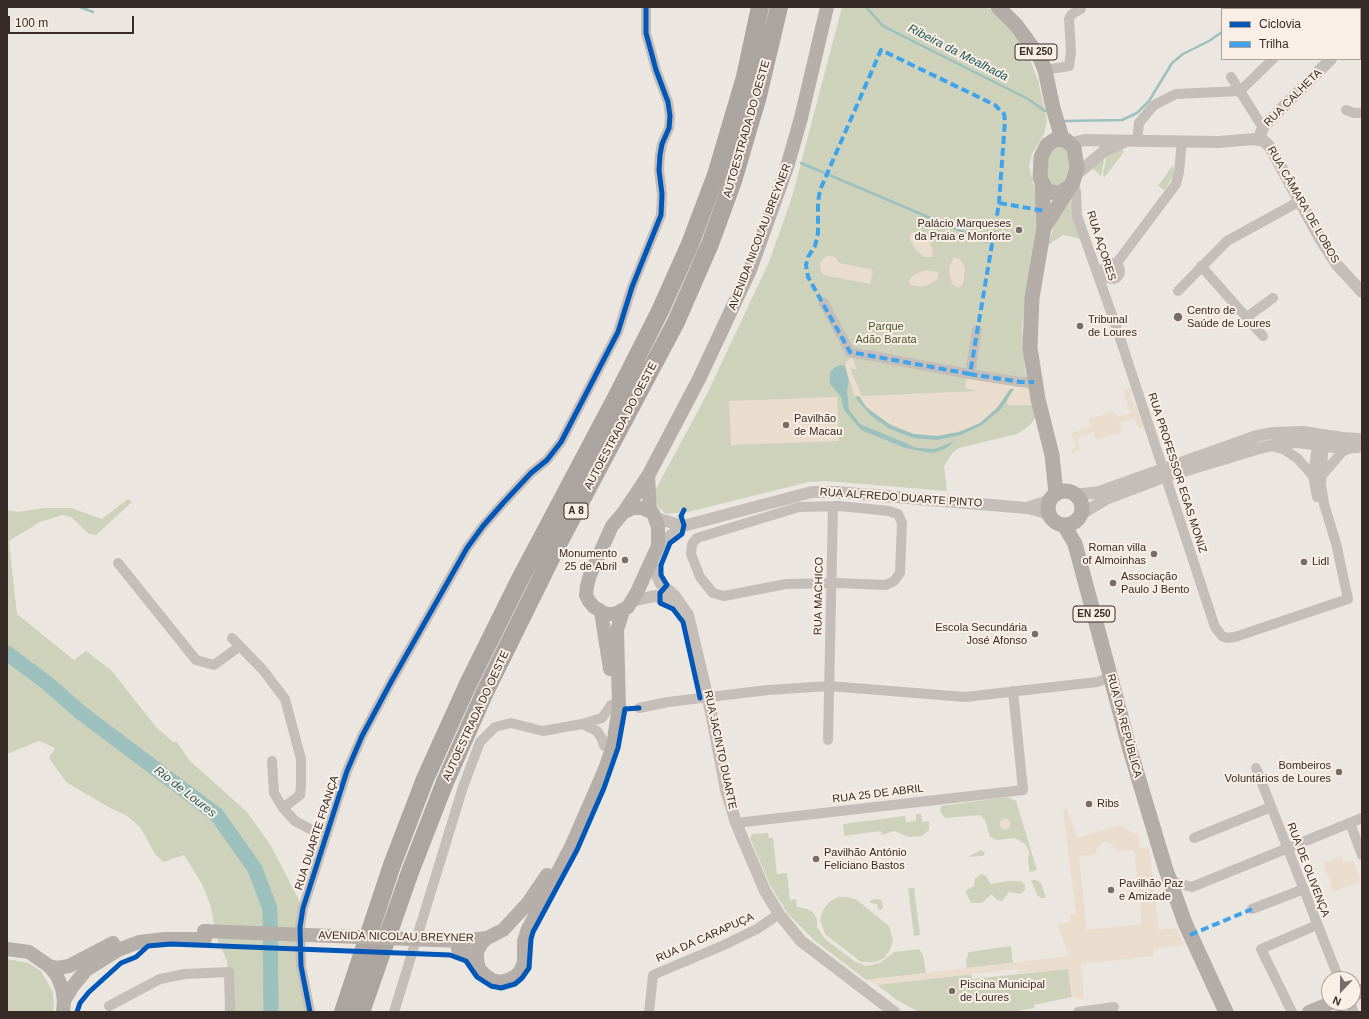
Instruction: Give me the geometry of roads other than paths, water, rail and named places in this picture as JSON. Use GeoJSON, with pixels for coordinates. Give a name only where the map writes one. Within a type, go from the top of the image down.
{"type":"FeatureCollection","features":[{"type":"Feature","properties":{"kind":"highway","name":"AUTOESTRADA DO OESTE"},"geometry":{"type":"LineString","coordinates":[[343,1012],[392,865],[425,779],[468,684],[519,581],[618,394],[660,311],[690,244],[716,175],[745,77],[760,7]]}},
{"type":"Feature","properties":{"kind":"highway","name":"AUTOESTRADA DO OESTE"},"geometry":{"type":"LineString","coordinates":[[361,1012],[410,872],[445,782],[485,692],[557,546],[676,322],[710,244],[733,181],[758,96],[779,7]]}},
{"type":"Feature","properties":{"kind":"main road","name":"AVENIDA NICOLAU BREYNER"},"geometry":{"type":"LineString","coordinates":[[658,546],[651,563],[627,606],[617,630],[619,707],[613,746],[605,769],[574,841],[528,929],[524,941],[524,962],[521,970],[512,978],[500,982],[492,980],[484,975],[479,968],[477,960],[479,948],[515,919],[543,881],[581,806],[604,746],[611,705],[608,650],[601,612],[589,601],[586,595],[587,586],[607,534],[616,519],[624,512],[648,476],[731,313],[769,220],[787,166],[801,118],[827,7]]}},
{"type":"Feature","properties":{"kind":"main road","name":"EN 250"},"geometry":{"type":"LineString","coordinates":[[998,7],[1016,25],[1032,45],[1045,70],[1061,141]]}},
{"type":"Feature","properties":{"kind":"main road"},"geometry":{"type":"LineString","coordinates":[[1061,141],[1074,148],[1077,161],[1073,181],[1044,227],[1045,211],[1039,164],[1043,150],[1061,141]]}},
{"type":"Feature","properties":{"kind":"main road"},"geometry":{"type":"LineString","coordinates":[[1042,184],[1050,192],[1055,194],[1065,191],[1073,181]]}},
{"type":"Feature","properties":{"kind":"main road","name":"EN 250"},"geometry":{"type":"LineString","coordinates":[[1044,227],[1031,311],[1030,348],[1034,382],[1054,466],[1063,495],[1082,506],[1079,517]]}},
{"type":"Feature","properties":{"kind":"main road"},"geometry":{"type":"LineString","coordinates":[[648,476],[653,514],[658,527],[658,546]]}},
{"type":"Feature","properties":{"kind":"main road","name":"EN 250"},"geometry":{"type":"LineString","coordinates":[[1058,521],[1049,506],[1063,495]]}},
{"type":"Feature","properties":{"kind":"main road"},"geometry":{"type":"LineString","coordinates":[[624,512],[633,508],[653,514]]}},
{"type":"Feature","properties":{"kind":"main road"},"geometry":{"type":"LineString","coordinates":[[1058,521],[1074,523],[1079,517]]}},
{"type":"Feature","properties":{"kind":"main road","name":"RUA DA REPÚBLICA"},"geometry":{"type":"LineString","coordinates":[[1075,544],[1079,517]]}},
{"type":"Feature","properties":{"kind":"main road","name":"RUA DA REPÚBLICA"},"geometry":{"type":"LineString","coordinates":[[1058,521],[1075,544],[1142,791],[1178,906],[1226,1012]]}},
{"type":"Feature","properties":{"kind":"main road"},"geometry":{"type":"LineString","coordinates":[[601,612],[615,614],[627,606]]}},
{"type":"Feature","properties":{"kind":"main road","name":"AVENIDA NICOLAU BREYNER"},"geometry":{"type":"LineString","coordinates":[[49,966],[57,968],[69,966],[114,942],[137,934],[164,930],[204,935],[459,945],[504,934],[518,940],[524,954]]}},
{"type":"Feature","properties":{"kind":"main road","name":"AVENIDA NICOLAU BREYNER"},"geometry":{"type":"LineString","coordinates":[[64,1007],[75,983],[86,970],[118,950],[139,942],[164,938],[204,935]]}},
{"type":"Feature","properties":{"kind":"main road","name":"AVENIDA NICOLAU BREYNER"},"geometry":{"type":"LineString","coordinates":[[459,945],[477,960]]}},
{"type":"Feature","properties":{"kind":"main road"},"geometry":{"type":"LineString","coordinates":[[7,949],[29,952],[49,966],[57,976],[62,988],[64,1007]]}},
{"type":"Feature","properties":{"kind":"main road"},"geometry":{"type":"LineString","coordinates":[[1309,1012],[1321,1007]]}},
{"type":"Feature","properties":{"kind":"street","name":"RUA DUARTE FRANÇA"},"geometry":{"type":"LineString","coordinates":[[310,1012],[301,966],[300,927],[303,908],[347,771],[362,736],[464,554],[483,526],[531,473],[547,460],[561,442],[618,332],[628,305],[632,287],[661,216],[662,194],[659,170],[662,144],[669,128],[668,102],[656,70],[646,33],[646,7]]}},
{"type":"Feature","properties":{"kind":"street"},"geometry":{"type":"LineString","coordinates":[[1045,70],[1069,66],[1071,51],[1070,19],[1072,14],[1081,9]]}},
{"type":"Feature","properties":{"kind":"street"},"geometry":{"type":"LineString","coordinates":[[1073,181],[1104,151],[1132,141],[1139,123],[1154,106],[1176,94],[1240,91],[1272,60]]}},
{"type":"Feature","properties":{"kind":"street","name":"RUA CALHETA"},"geometry":{"type":"LineString","coordinates":[[1258,139],[1264,126],[1330,60]]}},
{"type":"Feature","properties":{"kind":"street"},"geometry":{"type":"LineString","coordinates":[[1231,77],[1260,123],[1264,126]]}},
{"type":"Feature","properties":{"kind":"street"},"geometry":{"type":"LineString","coordinates":[[1346,110],[1354,113],[1362,113]]}},
{"type":"Feature","properties":{"kind":"street"},"geometry":{"type":"LineString","coordinates":[[1061,141],[1220,142],[1258,139]]}},
{"type":"Feature","properties":{"kind":"street","name":"RUA CÂMARA DE LOBOS"},"geometry":{"type":"LineString","coordinates":[[1258,139],[1264,141],[1270,147],[1337,265],[1362,292]]}},
{"type":"Feature","properties":{"kind":"street"},"geometry":{"type":"LineString","coordinates":[[1092,258],[1111,265],[1176,184],[1179,172],[1182,142]]}},
{"type":"Feature","properties":{"kind":"street","name":"RUA AÇORES"},"geometry":{"type":"LineString","coordinates":[[1073,181],[1076,191],[1077,216],[1112,316]]}},
{"type":"Feature","properties":{"kind":"street"},"geometry":{"type":"LineString","coordinates":[[1178,291],[1227,241],[1300,201]]}},
{"type":"Feature","properties":{"kind":"street"},"geometry":{"type":"LineString","coordinates":[[1201,266],[1263,336]]}},
{"type":"Feature","properties":{"kind":"street"},"geometry":{"type":"LineString","coordinates":[[1247,317],[1273,298]]}},
{"type":"Feature","properties":{"kind":"street"},"geometry":{"type":"LineString","coordinates":[[824,303],[850,352],[970,374],[1020,382],[1034,382]]}},
{"type":"Feature","properties":{"kind":"street","name":"RUA PROFESSOR EGAS MONIZ"},"geometry":{"type":"LineString","coordinates":[[1112,316],[1215,627],[1222,636],[1227,638],[1235,638],[1347,601],[1348,598],[1336,543],[1325,509],[1317,476]]}},
{"type":"Feature","properties":{"kind":"street"},"geometry":{"type":"LineString","coordinates":[[970,374],[977,330]]}},
{"type":"Feature","properties":{"kind":"street"},"geometry":{"type":"LineString","coordinates":[[1079,517],[1106,498],[1163,473],[1257,436],[1288,432],[1321,440],[1355,445]]}},
{"type":"Feature","properties":{"kind":"street"},"geometry":{"type":"LineString","coordinates":[[1163,473],[1269,445],[1321,440]]}},
{"type":"Feature","properties":{"kind":"street"},"geometry":{"type":"LineString","coordinates":[[1317,476],[1321,440]]}},
{"type":"Feature","properties":{"kind":"street"},"geometry":{"type":"LineString","coordinates":[[1269,445],[1285,450],[1297,458],[1317,476]]}},
{"type":"Feature","properties":{"kind":"street"},"geometry":{"type":"LineString","coordinates":[[1317,476],[1338,456],[1355,445]]}},
{"type":"Feature","properties":{"kind":"street","name":"RUA ALFREDO DUARTE PINTO"},"geometry":{"type":"LineString","coordinates":[[1027,508],[1063,495],[1099,492],[1163,473]]}},
{"type":"Feature","properties":{"kind":"street","name":"RUA ALFREDO DUARTE PINTO"},"geometry":{"type":"LineString","coordinates":[[658,546],[683,526],[801,494],[823,491],[1027,508],[1043,512],[1058,521]]}},
{"type":"Feature","properties":{"kind":"street"},"geometry":{"type":"LineString","coordinates":[[833,506],[889,511],[898,514],[902,523],[900,573],[894,582],[886,585],[830,583],[786,584],[724,596],[713,593],[700,577],[691,554],[692,544],[697,538],[799,507],[833,506]]}},
{"type":"Feature","properties":{"kind":"street","name":"RUA MACHICO"},"geometry":{"type":"LineString","coordinates":[[828,740],[830,583],[833,506]]}},
{"type":"Feature","properties":{"kind":"street"},"geometry":{"type":"LineString","coordinates":[[653,514],[683,526]]}},
{"type":"Feature","properties":{"kind":"street"},"geometry":{"type":"LineString","coordinates":[[118,563],[196,660],[214,665],[240,646]]}},
{"type":"Feature","properties":{"kind":"street","name":"RUA JACINTO DUARTE"},"geometry":{"type":"LineString","coordinates":[[651,563],[661,584],[674,595],[684,608],[691,624],[708,697],[726,790],[736,824],[760,881],[778,914],[791,930],[811,950],[894,1012]]}},
{"type":"Feature","properties":{"kind":"street"},"geometry":{"type":"LineString","coordinates":[[627,606],[660,597],[670,599],[684,608]]}},
{"type":"Feature","properties":{"kind":"street"},"geometry":{"type":"LineString","coordinates":[[232,638],[263,670],[285,699],[301,759],[300,795],[283,808]]}},
{"type":"Feature","properties":{"kind":"street"},"geometry":{"type":"LineString","coordinates":[[639,708],[708,697],[768,690],[829,686],[965,697],[1097,682],[1111,677]]}},
{"type":"Feature","properties":{"kind":"street","name":"RUA 25 DE ABRIL"},"geometry":{"type":"LineString","coordinates":[[736,824],[1023,790],[1013,691]]}},
{"type":"Feature","properties":{"kind":"street"},"geometry":{"type":"LineString","coordinates":[[394,1012],[463,787],[480,742],[495,727],[511,723],[543,731],[582,724],[602,718],[611,705]]}},
{"type":"Feature","properties":{"kind":"street"},"geometry":{"type":"LineString","coordinates":[[582,724],[597,731],[604,746]]}},
{"type":"Feature","properties":{"kind":"street"},"geometry":{"type":"LineString","coordinates":[[272,761],[274,793],[283,808],[295,821],[312,830],[326,835]]}},
{"type":"Feature","properties":{"kind":"street","name":"RUA DE OLIVENÇA"},"geometry":{"type":"LineString","coordinates":[[1256,768],[1336,971]]}},
{"type":"Feature","properties":{"kind":"street"},"geometry":{"type":"LineString","coordinates":[[1194,838],[1271,807]]}},
{"type":"Feature","properties":{"kind":"street"},"geometry":{"type":"LineString","coordinates":[[1178,906],[1186,891],[1192,887],[1362,818]]}},
{"type":"Feature","properties":{"kind":"street"},"geometry":{"type":"LineString","coordinates":[[1350,823],[1362,855]]}},
{"type":"Feature","properties":{"kind":"street"},"geometry":{"type":"LineString","coordinates":[[1169,877],[1177,883],[1192,887]]}},
{"type":"Feature","properties":{"kind":"street"},"geometry":{"type":"LineString","coordinates":[[1252,909],[1304,889]]}},
{"type":"Feature","properties":{"kind":"street","name":"RUA DA CARAPUÇA"},"geometry":{"type":"LineString","coordinates":[[649,1012],[653,974],[724,944],[757,928],[778,914]]}},
{"type":"Feature","properties":{"kind":"street"},"geometry":{"type":"LineString","coordinates":[[1292,1012],[1261,949],[1317,925]]}},
{"type":"Feature","properties":{"kind":"street"},"geometry":{"type":"LineString","coordinates":[[109,1006],[160,979],[185,974],[229,972],[230,1012]]}},
{"type":"Feature","properties":{"kind":"street"},"geometry":{"type":"LineString","coordinates":[[1078,1012],[1114,1006]]}},
{"type":"Feature","properties":{"kind":"water"},"geometry":{"type":"Polygon","coordinates":[[[840,365],[845,366],[849,382],[847,391],[849,410],[860,424],[917,448],[935,449],[955,441],[945,449],[932,453],[905,448],[861,430],[844,410],[841,397],[830,384],[830,373],[834,368],[840,365]]]}},
{"type":"Feature","properties":{"kind":"water"},"geometry":{"type":"Polygon","coordinates":[[[1010,389],[1014,389],[1001,409],[982,425],[961,435],[937,440],[913,438],[890,429],[870,415],[855,397],[859,396],[866,407],[892,426],[914,434],[937,436],[959,432],[980,423],[997,408],[1010,389]]]}},
{"type":"Feature","properties":{"kind":"waterway"},"geometry":{"type":"LineString","coordinates":[[80,7],[93,12]]}},
{"type":"Feature","properties":{"kind":"waterway","name":"Ribeira da Mealhada"},"geometry":{"type":"LineString","coordinates":[[866,7],[883,26],[1028,99],[1045,111]]}},
{"type":"Feature","properties":{"kind":"waterway","name":"Ribeira da Mealhada"},"geometry":{"type":"LineString","coordinates":[[1063,121],[1122,120],[1137,113],[1149,101],[1172,63],[1183,54],[1209,41],[1221,33]]}},
{"type":"Feature","properties":{"kind":"waterway"},"geometry":{"type":"LineString","coordinates":[[801,163],[987,242]]}},
{"type":"Feature","properties":{"kind":"waterway","name":"Rio de Loures"},"geometry":{"type":"LineString","coordinates":[[7,653],[47,683],[80,712],[217,815],[255,869],[270,909],[271,1012]]}},
{"type":"Feature","properties":{"kind":"place","name":"Palácio Marqueses da Praia e Monforte"},"geometry":{"type":"Point","coordinates":[1019,230]}},
{"type":"Feature","properties":{"kind":"place","name":"Centro de Saúde de Loures"},"geometry":{"type":"Point","coordinates":[1178,317]}},
{"type":"Feature","properties":{"kind":"place","name":"Tribunal de Loures"},"geometry":{"type":"Point","coordinates":[1080,326]}},
{"type":"Feature","properties":{"kind":"place","name":"Pavilhão de Macau"},"geometry":{"type":"Point","coordinates":[786,425]}},
{"type":"Feature","properties":{"kind":"place","name":"Roman villa of Almoinhas"},"geometry":{"type":"Point","coordinates":[1154,554]}},
{"type":"Feature","properties":{"kind":"place","name":"Monumento 25 de Abril"},"geometry":{"type":"Point","coordinates":[625,560]}},
{"type":"Feature","properties":{"kind":"place","name":"Lidl"},"geometry":{"type":"Point","coordinates":[1304,562]}},
{"type":"Feature","properties":{"kind":"place","name":"Associação Paulo J Bento"},"geometry":{"type":"Point","coordinates":[1113,583]}},
{"type":"Feature","properties":{"kind":"place","name":"Escola Secundária José Afonso"},"geometry":{"type":"Point","coordinates":[1035,634]}},
{"type":"Feature","properties":{"kind":"place","name":"Bombeiros Voluntários de Loures"},"geometry":{"type":"Point","coordinates":[1339,772]}},
{"type":"Feature","properties":{"kind":"place","name":"Ribs"},"geometry":{"type":"Point","coordinates":[1089,804]}},
{"type":"Feature","properties":{"kind":"place","name":"Pavilhão António Feliciano Bastos"},"geometry":{"type":"Point","coordinates":[816,859]}},
{"type":"Feature","properties":{"kind":"place","name":"Pavilhão Paz e Amizade"},"geometry":{"type":"Point","coordinates":[1111,890]}},
{"type":"Feature","properties":{"kind":"place","name":"Piscina Municipal de Loures"},"geometry":{"type":"Point","coordinates":[952,991]}},
{"type":"Feature","properties":{"kind":"park label","name":"Parque Adão Barata"},"geometry":{"type":"Point","coordinates":[886,333]}}]}
